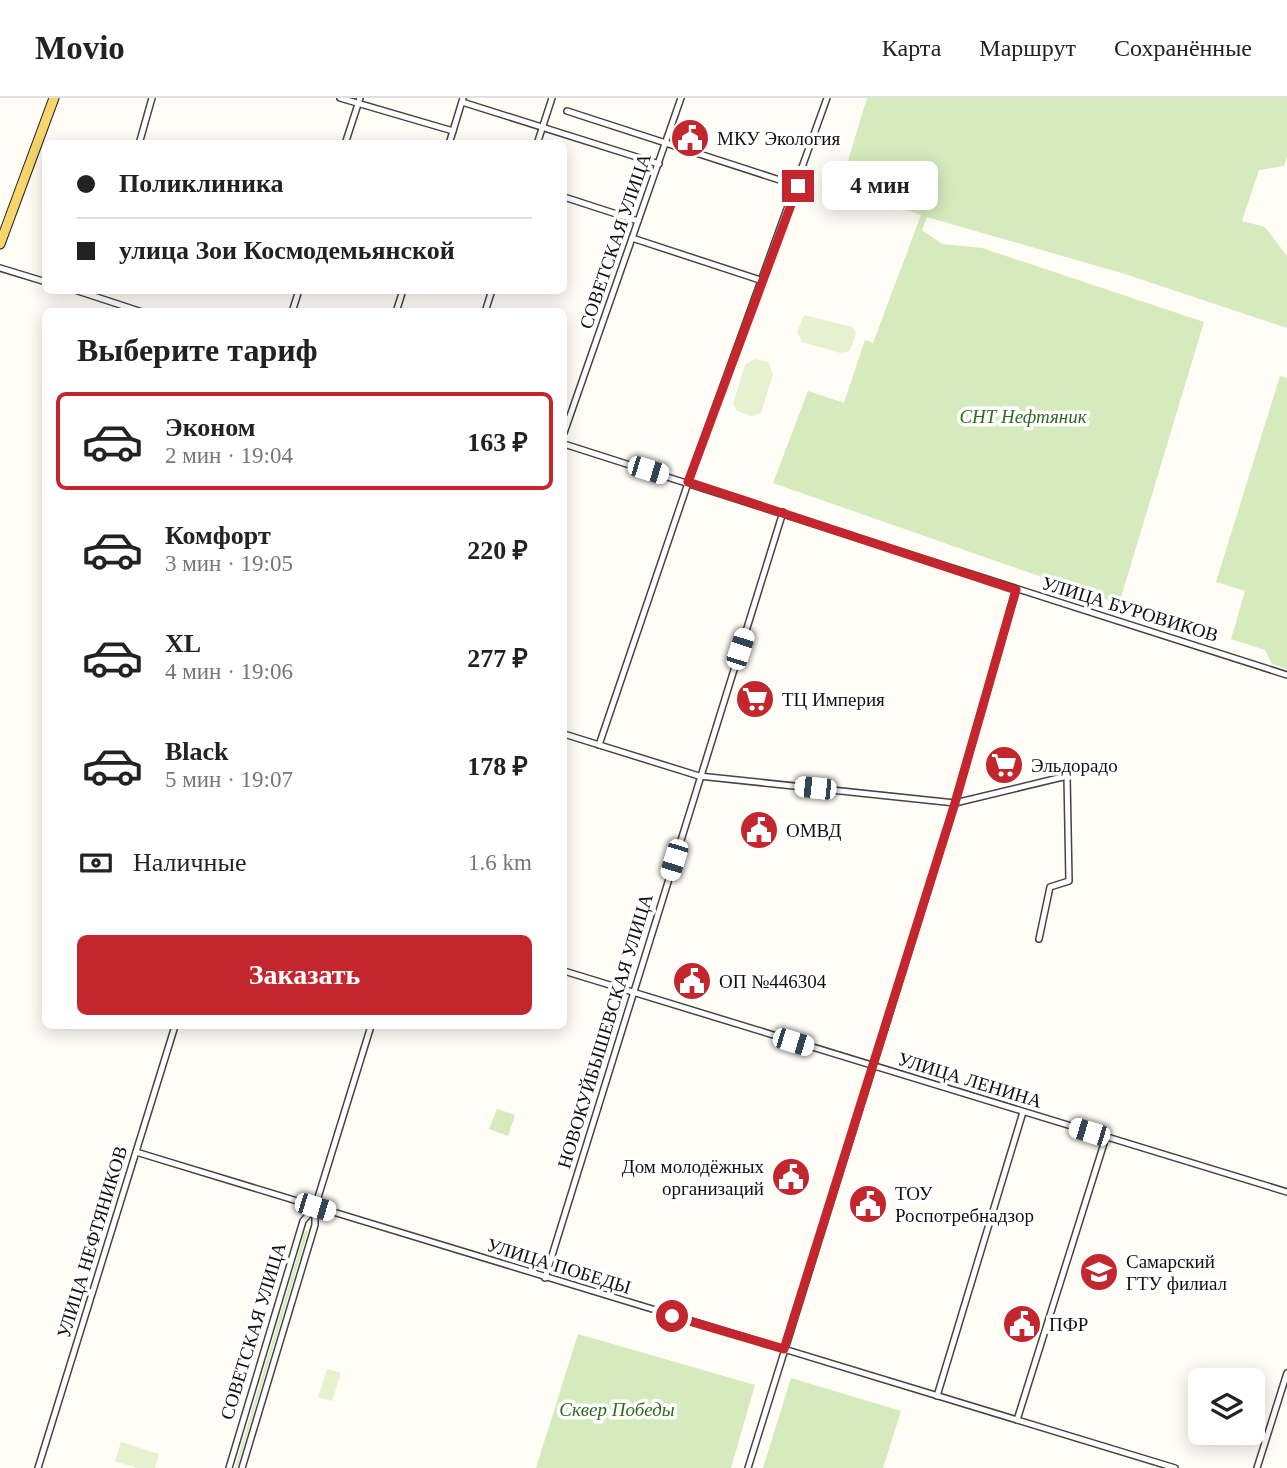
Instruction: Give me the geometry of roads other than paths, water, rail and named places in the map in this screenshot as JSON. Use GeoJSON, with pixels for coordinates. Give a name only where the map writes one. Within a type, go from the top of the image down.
{"type":"FeatureCollection","features":[{"type":"Feature","properties":{"kind":"main road"},"geometry":{"type":"LineString","coordinates":[[0,244],[54,98]]}},
{"type":"Feature","properties":{"kind":"street"},"geometry":{"type":"LineString","coordinates":[[140,140],[152,98]]}},
{"type":"Feature","properties":{"kind":"street"},"geometry":{"type":"LineString","coordinates":[[340,98],[359,101],[453,131]]}},
{"type":"Feature","properties":{"kind":"street"},"geometry":{"type":"LineString","coordinates":[[538,140],[551,98]]}},
{"type":"Feature","properties":{"kind":"street","name":"СОВЕТСКАЯ УЛИЦА"},"geometry":{"type":"LineString","coordinates":[[567,424],[681,98]]}},
{"type":"Feature","properties":{"kind":"street"},"geometry":{"type":"LineString","coordinates":[[599,745],[688,482],[798,186],[827,98]]}},
{"type":"Feature","properties":{"kind":"street"},"geometry":{"type":"LineString","coordinates":[[450,140],[463,100],[659,164]]}},
{"type":"Feature","properties":{"kind":"street"},"geometry":{"type":"LineString","coordinates":[[346,140],[359,101]]}},
{"type":"Feature","properties":{"kind":"street"},"geometry":{"type":"LineString","coordinates":[[567,111],[798,186]]}},
{"type":"Feature","properties":{"kind":"street"},"geometry":{"type":"LineString","coordinates":[[567,198],[638,221]]}},
{"type":"Feature","properties":{"kind":"street"},"geometry":{"type":"LineString","coordinates":[[632,238],[763,281]]}},
{"type":"Feature","properties":{"kind":"street"},"geometry":{"type":"LineString","coordinates":[[0,268],[42,281]]}},
{"type":"Feature","properties":{"kind":"street"},"geometry":{"type":"LineString","coordinates":[[97,294],[132,308]]}},
{"type":"Feature","properties":{"kind":"street","name":"УЛИЦА БУРОВИКОВ"},"geometry":{"type":"LineString","coordinates":[[567,445],[1287,675]]}},
{"type":"Feature","properties":{"kind":"street","name":"НОВОКУЙБЫШЕВСКАЯ УЛИЦА"},"geometry":{"type":"LineString","coordinates":[[545,1278],[783,512]]}},
{"type":"Feature","properties":{"kind":"street"},"geometry":{"type":"LineString","coordinates":[[748,1468],[955,803],[1016,590]]}},
{"type":"Feature","properties":{"kind":"street"},"geometry":{"type":"LineString","coordinates":[[567,734],[699,776],[955,803],[1068,776],[1069,881],[1050,887],[1039,939]]}},
{"type":"Feature","properties":{"kind":"street","name":"УЛИЦА ЛЕНИНА"},"geometry":{"type":"LineString","coordinates":[[567,972],[1287,1192]]}},
{"type":"Feature","properties":{"kind":"street","name":"УЛИЦА НЕФТЯНИКОВ"},"geometry":{"type":"LineString","coordinates":[[38,1468],[174,1029]]}},
{"type":"Feature","properties":{"kind":"street","name":"СОВЕТСКАЯ УЛИЦА"},"geometry":{"type":"LineString","coordinates":[[242,1468],[315,1225],[315,1207],[370,1029]]}},
{"type":"Feature","properties":{"kind":"street"},"geometry":{"type":"LineString","coordinates":[[937,1396],[1023,1112]]}},
{"type":"Feature","properties":{"kind":"street"},"geometry":{"type":"LineString","coordinates":[[1017,1420],[1105,1137]]}},
{"type":"Feature","properties":{"kind":"street","name":"УЛИЦА ПОБЕДЫ"},"geometry":{"type":"LineString","coordinates":[[136,1152],[1175,1468]]}},
{"type":"Feature","properties":{"kind":"street","name":"СОВЕТСКАЯ УЛИЦА"},"geometry":{"type":"LineString","coordinates":[[229,1468],[303,1221],[315,1207]]}},
{"type":"Feature","properties":{"kind":"street"},"geometry":{"type":"LineString","coordinates":[[1257,1468],[1287,1373]]}},
{"type":"Feature","properties":{"kind":"place","name":"МКУ Экология"},"geometry":{"type":"Point","coordinates":[690,138]}},
{"type":"Feature","properties":{"kind":"place","name":"ТЦ Империя"},"geometry":{"type":"Point","coordinates":[755,699]}},
{"type":"Feature","properties":{"kind":"place","name":"Эльдорадо"},"geometry":{"type":"Point","coordinates":[1004,765]}},
{"type":"Feature","properties":{"kind":"place","name":"ОМВД"},"geometry":{"type":"Point","coordinates":[759,830]}},
{"type":"Feature","properties":{"kind":"place","name":"ОП №446304"},"geometry":{"type":"Point","coordinates":[692,981]}},
{"type":"Feature","properties":{"kind":"place","name":"Дом молодёжных организаций"},"geometry":{"type":"Point","coordinates":[791,1177]}},
{"type":"Feature","properties":{"kind":"place","name":"ТОУ Роспотребнадзор"},"geometry":{"type":"Point","coordinates":[868,1204]}},
{"type":"Feature","properties":{"kind":"place","name":"Самарский ГТУ филиал"},"geometry":{"type":"Point","coordinates":[1099,1272]}},
{"type":"Feature","properties":{"kind":"place","name":"ПФР"},"geometry":{"type":"Point","coordinates":[1022,1324]}},
{"type":"Feature","properties":{"kind":"park label","name":"СНТ Нефтяник"},"geometry":{"type":"Point","coordinates":[1023,416]}},
{"type":"Feature","properties":{"kind":"park label","name":"Сквер Победы"},"geometry":{"type":"Point","coordinates":[617,1409]}}]}
